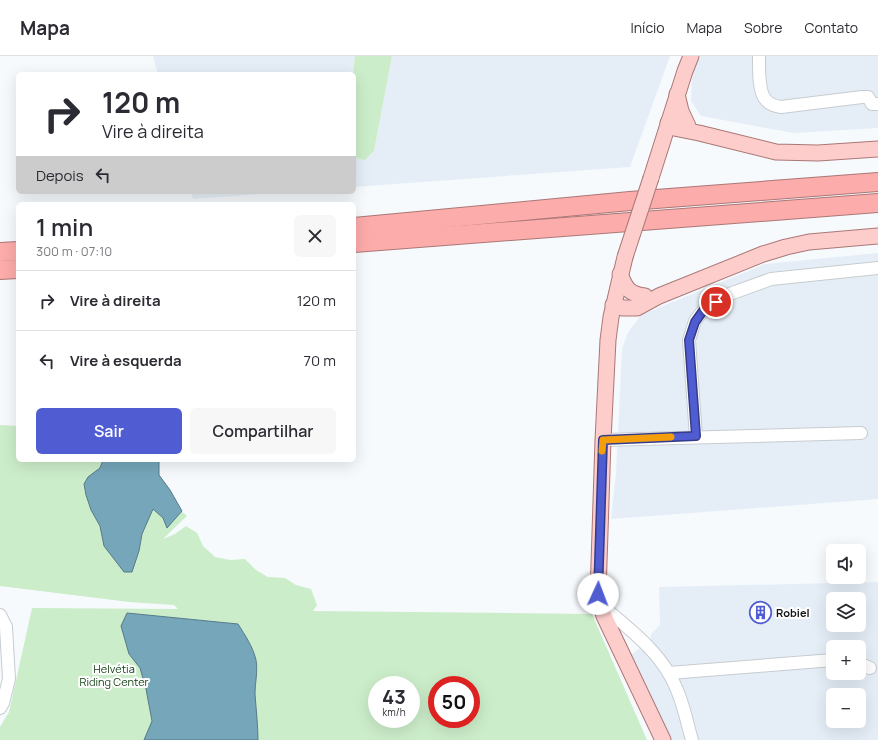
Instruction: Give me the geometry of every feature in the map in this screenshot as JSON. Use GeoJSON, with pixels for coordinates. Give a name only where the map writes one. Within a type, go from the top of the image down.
{"type":"FeatureCollection","features":[{"type":"Feature","properties":{"kind":"highway"},"geometry":{"type":"LineString","coordinates":[[356,227],[630,201],[878,182]]}},
{"type":"Feature","properties":{"kind":"highway"},"geometry":{"type":"LineString","coordinates":[[356,243],[878,203]]}},
{"type":"Feature","properties":{"kind":"highway"},"geometry":{"type":"LineString","coordinates":[[0,252],[16,251]]}},
{"type":"Feature","properties":{"kind":"highway"},"geometry":{"type":"LineString","coordinates":[[0,270],[16,269]]}},
{"type":"Feature","properties":{"kind":"main road"},"geometry":{"type":"LineString","coordinates":[[662,740],[604,616],[598,594],[603,440],[608,340],[613,305],[620,274],[659,149],[691,56]]}},
{"type":"Feature","properties":{"kind":"main road"},"geometry":{"type":"LineString","coordinates":[[677,94],[681,111],[692,130]]}},
{"type":"Feature","properties":{"kind":"main road"},"geometry":{"type":"LineString","coordinates":[[668,123],[674,128],[692,130],[776,152],[818,153],[878,150]]}},
{"type":"Feature","properties":{"kind":"main road"},"geometry":{"type":"LineString","coordinates":[[659,149],[673,138],[692,130]]}},
{"type":"Feature","properties":{"kind":"main road"},"geometry":{"type":"LineString","coordinates":[[608,340],[621,320],[647,300],[763,254],[810,242],[878,236]]}},
{"type":"Feature","properties":{"kind":"main road"},"geometry":{"type":"LineString","coordinates":[[620,274],[625,286],[630,292],[647,300]]}},
{"type":"Feature","properties":{"kind":"main road"},"geometry":{"type":"LineString","coordinates":[[613,305],[624,299],[647,300]]}},
{"type":"Feature","properties":{"kind":"street"},"geometry":{"type":"LineString","coordinates":[[759,56],[763,96],[767,102],[773,105],[781,107],[862,97],[868,97],[872,104],[878,104]]}},
{"type":"Feature","properties":{"kind":"street"},"geometry":{"type":"LineString","coordinates":[[696,436],[689,340],[695,322],[705,308],[727,295],[771,279],[878,268]]}},
{"type":"Feature","properties":{"kind":"street"},"geometry":{"type":"LineString","coordinates":[[603,440],[696,436],[861,433]]}},
{"type":"Feature","properties":{"kind":"street"},"geometry":{"type":"LineString","coordinates":[[600,604],[648,646],[669,673],[677,690],[692,740]]}},
{"type":"Feature","properties":{"kind":"street"},"geometry":{"type":"LineString","coordinates":[[0,615],[6,627],[9,679],[3,703],[0,708]]}},
{"type":"Feature","properties":{"kind":"street"},"geometry":{"type":"LineString","coordinates":[[669,673],[826,661]]}},
{"type":"Feature","properties":{"kind":"shaded area"},"geometry":{"type":"Polygon","coordinates":[[[153,56],[355,56],[353,72],[157,72],[153,56]]]}},
{"type":"Feature","properties":{"kind":"shaded area"},"geometry":{"type":"Polygon","coordinates":[[[392,56],[670,56],[630,167],[356,187],[356,158],[365,160],[374,151],[392,56]]]}},
{"type":"Feature","properties":{"kind":"shaded area"},"geometry":{"type":"Polygon","coordinates":[[[701,56],[878,56],[878,128],[794,133],[701,116],[691,101],[692,73],[701,56]]]}},
{"type":"Feature","properties":{"kind":"shaded area"},"geometry":{"type":"Polygon","coordinates":[[[192,194],[259,194],[193,199],[192,194]]]}},
{"type":"Feature","properties":{"kind":"shaded area"},"geometry":{"type":"Polygon","coordinates":[[[878,253],[878,499],[611,519],[616,473],[622,350],[627,334],[641,315],[765,264],[878,253]]]}},
{"type":"Feature","properties":{"kind":"shaded area"},"geometry":{"type":"Polygon","coordinates":[[[866,582],[878,582],[878,740],[668,740],[654,710],[655,706],[644,681],[639,679],[628,657],[651,639],[651,634],[660,625],[659,587],[826,583],[866,584],[866,582]]]}},
{"type":"Feature","properties":{"kind":"green space"},"geometry":{"type":"Polygon","coordinates":[[[355,56],[392,56],[374,151],[365,160],[356,158],[356,72],[353,72],[355,56]]]}},
{"type":"Feature","properties":{"kind":"green space","name":"Helvétia Riding Center"},"geometry":{"type":"Polygon","coordinates":[[[0,425],[16,426],[16,462],[123,462],[187,516],[163,539],[175,534],[186,526],[197,533],[203,546],[215,557],[230,560],[245,559],[256,570],[268,577],[285,578],[296,585],[311,589],[317,605],[313,611],[592,614],[647,740],[0,740],[0,727],[9,712],[32,608],[178,609],[174,605],[129,602],[0,586],[0,425]]]}},
{"type":"Feature","properties":{"kind":"water"},"geometry":{"type":"Polygon","coordinates":[[[102,462],[159,462],[159,475],[182,511],[167,528],[163,518],[153,509],[142,534],[139,551],[132,572],[124,572],[104,546],[100,526],[91,510],[86,495],[84,484],[88,477],[100,468],[102,462]]]}},
{"type":"Feature","properties":{"kind":"water"},"geometry":{"type":"Polygon","coordinates":[[[127,613],[238,624],[251,646],[257,664],[255,694],[258,740],[144,740],[152,721],[146,689],[140,668],[129,654],[121,626],[127,613]]]}},
{"type":"Feature","properties":{"kind":"slow traffic"},"geometry":{"type":"LineString","coordinates":[[602,451],[603,440],[671,437]]}},
{"type":"Feature","properties":{"kind":"place","name":"Robiel"},"geometry":{"type":"Point","coordinates":[761,612]}},
{"type":"Feature","properties":{"kind":"route"},"geometry":{"type":"LineString","coordinates":[[598,594],[603,440],[696,436],[689,340],[695,322],[705,308],[716,302]]}}]}
